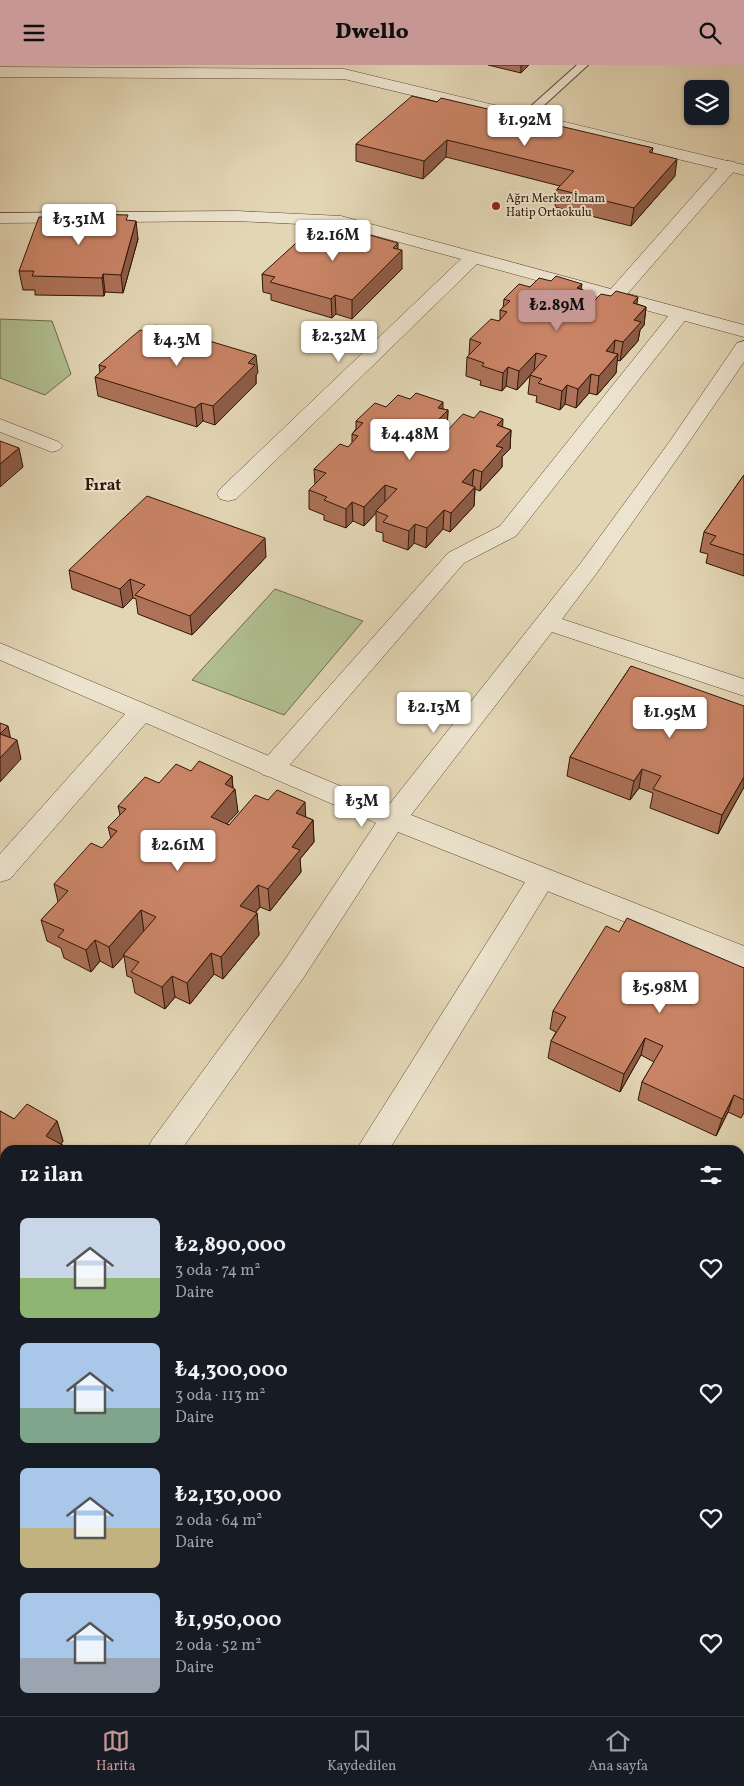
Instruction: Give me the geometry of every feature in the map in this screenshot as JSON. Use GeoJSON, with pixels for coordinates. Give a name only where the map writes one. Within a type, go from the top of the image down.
{"type":"FeatureCollection","features":[{"type":"Feature","properties":{"kind":"street"},"geometry":{"type":"LineString","coordinates":[[0,72],[291,69],[344,74],[737,168]]}},
{"type":"Feature","properties":{"kind":"street"},"geometry":{"type":"LineString","coordinates":[[615,296],[737,168]]}},
{"type":"Feature","properties":{"kind":"street"},"geometry":{"type":"LineString","coordinates":[[0,218],[237,216],[341,221],[744,331]]}},
{"type":"Feature","properties":{"kind":"street"},"geometry":{"type":"LineString","coordinates":[[228,494],[474,257]]}},
{"type":"Feature","properties":{"kind":"street"},"geometry":{"type":"LineString","coordinates":[[272,768],[456,558],[508,531],[680,314]]}},
{"type":"Feature","properties":{"kind":"street"},"geometry":{"type":"LineString","coordinates":[[167,1145],[294,969],[393,819],[588,569],[677,445],[744,347]]}},
{"type":"Feature","properties":{"kind":"street"},"geometry":{"type":"LineString","coordinates":[[0,425],[52,446]]}},
{"type":"Feature","properties":{"kind":"street"},"geometry":{"type":"LineString","coordinates":[[547,622],[744,688]]}},
{"type":"Feature","properties":{"kind":"street"},"geometry":{"type":"LineString","coordinates":[[0,651],[393,819],[744,958]]}},
{"type":"Feature","properties":{"kind":"street"},"geometry":{"type":"LineString","coordinates":[[0,872],[142,712]]}},
{"type":"Feature","properties":{"kind":"street"},"geometry":{"type":"LineString","coordinates":[[375,1145],[542,878]]}},
{"type":"Feature","properties":{"kind":"lane"},"geometry":{"type":"LineString","coordinates":[[525,117],[583,65]]}},
{"type":"Feature","properties":{"kind":"green space"},"geometry":{"type":"Polygon","coordinates":[[[0,319],[52,321],[71,374],[45,395],[0,378],[0,319]]]}},
{"type":"Feature","properties":{"kind":"green space"},"geometry":{"type":"Polygon","coordinates":[[[275,589],[363,621],[284,715],[192,680],[275,589]]]}},
{"type":"Feature","properties":{"kind":"building"},"geometry":{"type":"Polygon","coordinates":[[[412,96],[437,102],[441,98],[653,148],[649,152],[677,159],[634,208],[557,189],[574,171],[447,140],[424,161],[356,144],[412,96]]]}},
{"type":"Feature","properties":{"kind":"building"},"geometry":{"type":"Polygon","coordinates":[[[55,213],[128,215],[126,220],[136,221],[121,275],[103,274],[102,278],[32,276],[34,271],[19,271],[39,217],[54,217],[55,213]]]}},
{"type":"Feature","properties":{"kind":"building"},"geometry":{"type":"Polygon","coordinates":[[[316,225],[330,228],[334,225],[398,243],[393,248],[402,250],[352,300],[335,295],[331,299],[270,282],[275,277],[262,274],[316,225]]]}},
{"type":"Feature","properties":{"kind":"building"},"geometry":{"type":"Polygon","coordinates":[[[556,276],[582,284],[577,288],[586,291],[572,305],[586,309],[601,294],[611,296],[616,291],[638,297],[633,303],[646,307],[634,320],[641,322],[623,342],[615,340],[606,351],[618,354],[599,376],[591,374],[578,389],[567,385],[562,391],[538,383],[542,379],[530,375],[547,356],[536,353],[519,371],[508,367],[503,373],[482,366],[484,363],[467,357],[481,343],[470,339],[491,319],[499,321],[507,312],[500,310],[510,301],[504,299],[519,284],[530,287],[539,278],[551,281],[556,276]]]}},
{"type":"Feature","properties":{"kind":"building"},"geometry":{"type":"Polygon","coordinates":[[[156,325],[256,355],[248,363],[255,365],[213,406],[201,403],[195,408],[95,377],[106,367],[99,365],[140,330],[148,332],[156,325]]]}},
{"type":"Feature","properties":{"kind":"building"},"geometry":{"type":"Polygon","coordinates":[[[416,393],[443,402],[438,408],[448,410],[430,428],[445,433],[463,414],[474,418],[480,411],[503,419],[497,425],[511,430],[496,446],[503,448],[482,472],[474,469],[462,482],[475,487],[451,513],[444,510],[427,528],[415,524],[409,531],[383,522],[388,516],[376,511],[397,489],[385,485],[364,507],[352,502],[346,509],[324,500],[327,497],[309,490],[326,473],[314,469],[340,444],[348,447],[358,436],[352,434],[363,423],[356,421],[375,403],[386,407],[398,395],[410,399],[416,393]]]}},
{"type":"Feature","properties":{"kind":"building"},"geometry":{"type":"Polygon","coordinates":[[[0,441],[19,448],[0,464],[0,441]]]}},
{"type":"Feature","properties":{"kind":"building"},"geometry":{"type":"Polygon","coordinates":[[[744,475],[744,555],[710,544],[716,536],[704,532],[744,475]]]}},
{"type":"Feature","properties":{"kind":"building"},"geometry":{"type":"Polygon","coordinates":[[[147,496],[265,538],[190,616],[135,595],[145,585],[130,579],[120,589],[69,570],[147,496]]]}},
{"type":"Feature","properties":{"kind":"building"},"geometry":{"type":"Polygon","coordinates":[[[631,666],[744,706],[744,777],[722,815],[653,789],[661,776],[642,769],[634,781],[570,757],[631,666]]]}},
{"type":"Feature","properties":{"kind":"building"},"geometry":{"type":"Polygon","coordinates":[[[0,723],[8,726],[0,734],[0,723]]]}},
{"type":"Feature","properties":{"kind":"building"},"geometry":{"type":"Polygon","coordinates":[[[0,734],[17,740],[0,758],[0,734]]]}},
{"type":"Feature","properties":{"kind":"building"},"geometry":{"type":"Polygon","coordinates":[[[199,761],[232,776],[225,784],[235,789],[211,817],[229,825],[255,795],[268,800],[277,790],[305,802],[296,813],[313,820],[292,847],[300,850],[268,889],[258,885],[240,906],[257,913],[221,957],[211,953],[187,983],[172,976],[162,987],[131,972],[139,962],[123,955],[156,917],[141,910],[109,947],[95,940],[86,950],[58,937],[64,930],[41,920],[68,891],[54,884],[91,843],[102,848],[117,831],[108,827],[126,809],[118,806],[145,777],[159,783],[176,764],[191,771],[199,761]]]}},
{"type":"Feature","properties":{"kind":"building"},"geometry":{"type":"Polygon","coordinates":[[[627,918],[744,968],[744,1100],[734,1095],[722,1119],[642,1082],[663,1046],[645,1038],[624,1074],[551,1041],[566,1017],[553,1011],[606,926],[619,932],[627,918]]]}},
{"type":"Feature","properties":{"kind":"building"},"geometry":{"type":"Polygon","coordinates":[[[27,1104],[57,1121],[46,1136],[62,1145],[0,1145],[0,1111],[14,1119],[27,1104]]]}},
{"type":"Feature","properties":{"kind":"place","name":"Ağrı Merkez İmam Hatip Ortaokulu"},"geometry":{"type":"Point","coordinates":[496,206]}},
{"type":"Feature","properties":{"kind":"district","name":"Fırat"},"geometry":{"type":"Point","coordinates":[103,486]}}]}
